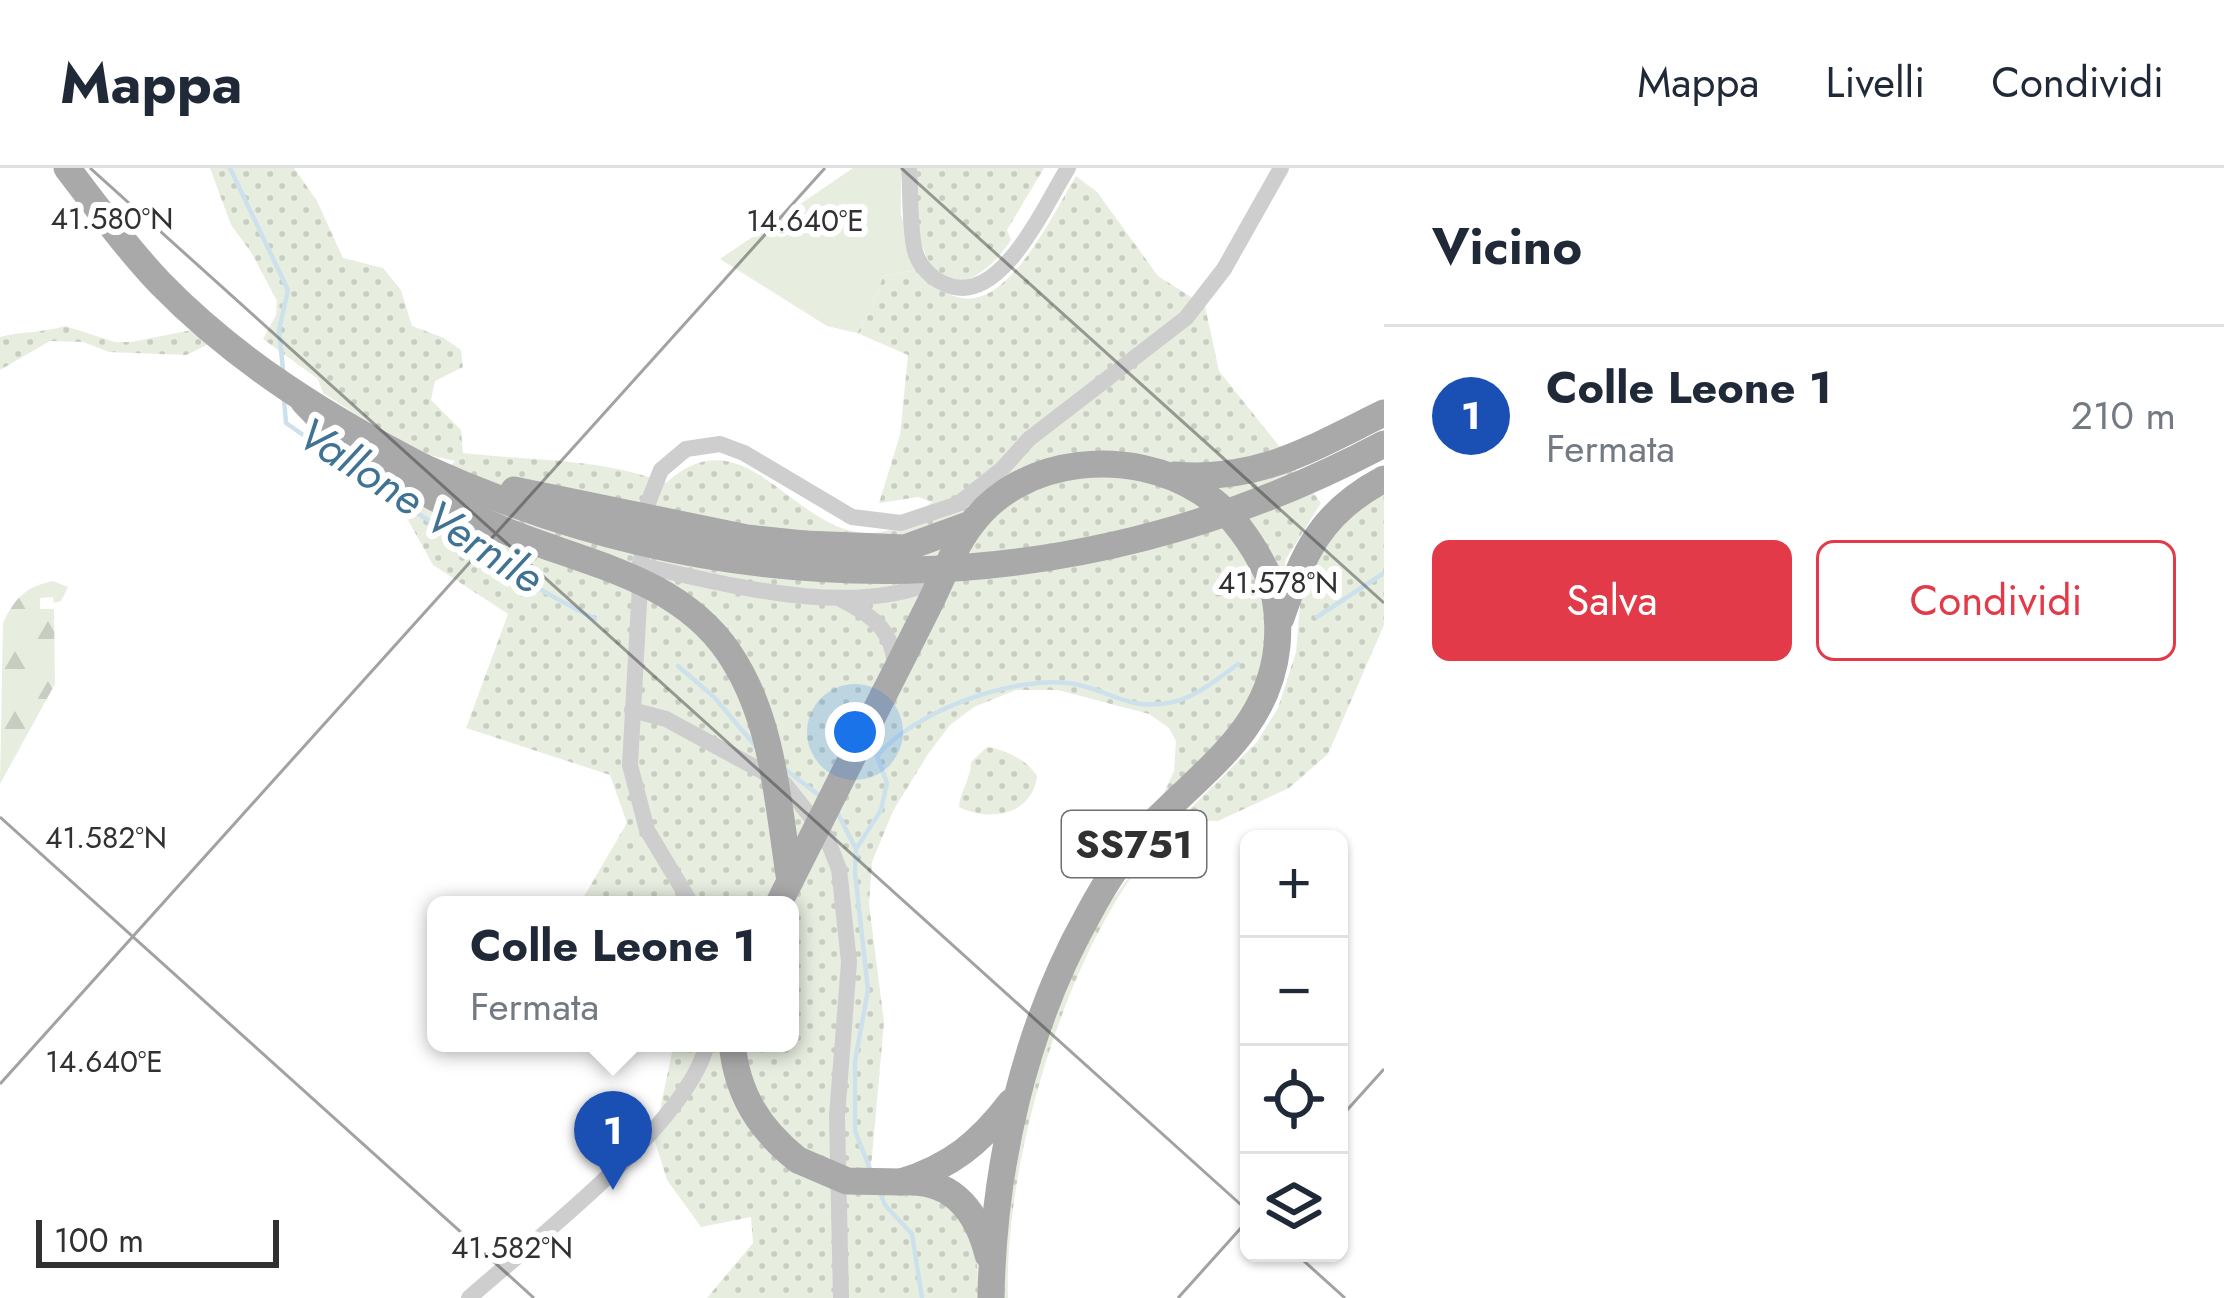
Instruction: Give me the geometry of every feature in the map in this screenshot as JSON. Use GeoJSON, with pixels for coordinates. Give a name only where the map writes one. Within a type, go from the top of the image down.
{"type":"FeatureCollection","features":[{"type":"Feature","properties":{"kind":"main road"},"geometry":{"type":"LineString","coordinates":[[68,168],[160,283],[214,332],[304,401],[423,467],[551,519],[629,542],[749,563],[870,572],[991,566],[1111,547],[1265,500],[1384,443]]}},
{"type":"Feature","properties":{"kind":"main road"},"geometry":{"type":"LineString","coordinates":[[304,401],[331,431],[418,489],[499,529],[629,574],[704,623],[730,654],[762,725],[784,893]]}},
{"type":"Feature","properties":{"kind":"main road"},"geometry":{"type":"LineString","coordinates":[[423,467],[747,538],[905,548],[971,524],[1006,494],[1046,473],[1106,463],[1199,477],[1264,470],[1384,413]]}},
{"type":"Feature","properties":{"kind":"main road"},"geometry":{"type":"LineString","coordinates":[[1166,474],[1201,492],[1231,517],[1255,548],[1271,583],[1280,622]]}},
{"type":"Feature","properties":{"kind":"main road"},"geometry":{"type":"LineString","coordinates":[[1280,622],[1296,575],[1323,525],[1332,513],[1384,479]]}},
{"type":"Feature","properties":{"kind":"main road"},"geometry":{"type":"LineString","coordinates":[[784,893],[971,524]]}},
{"type":"Feature","properties":{"kind":"main road","name":"SS751"},"geometry":{"type":"LineString","coordinates":[[1018,1092],[1057,981],[1086,917],[1121,859],[1253,720],[1276,662],[1280,622]]}},
{"type":"Feature","properties":{"kind":"main road"},"geometry":{"type":"LineString","coordinates":[[734,1052],[745,1099],[768,1133],[799,1160],[848,1181],[932,1182],[969,1208],[992,1269]]}},
{"type":"Feature","properties":{"kind":"main road"},"geometry":{"type":"LineString","coordinates":[[901,1182],[932,1172],[977,1144],[1018,1092]]}},
{"type":"Feature","properties":{"kind":"main road"},"geometry":{"type":"LineString","coordinates":[[991,1298],[1002,1170],[1018,1092]]}},
{"type":"Feature","properties":{"kind":"street"},"geometry":{"type":"LineString","coordinates":[[909,168],[915,253],[928,273],[968,290],[991,280],[1006,266],[1068,168]]}},
{"type":"Feature","properties":{"kind":"street"},"geometry":{"type":"LineString","coordinates":[[687,896],[647,830],[630,765],[644,513],[652,487],[670,458],[701,444],[720,444],[744,453],[852,517],[901,523],[958,504],[1002,469],[1028,439],[1186,318],[1224,269],[1281,168]]}},
{"type":"Feature","properties":{"kind":"street"},"geometry":{"type":"LineString","coordinates":[[639,565],[728,584],[876,599],[941,579]]}},
{"type":"Feature","properties":{"kind":"street"},"geometry":{"type":"LineString","coordinates":[[836,597],[882,626],[890,640],[890,683]]}},
{"type":"Feature","properties":{"kind":"street"},"geometry":{"type":"LineString","coordinates":[[632,710],[667,719],[784,783],[826,836],[839,869],[849,962],[837,1116],[842,1298]]}},
{"type":"Feature","properties":{"kind":"street"},"geometry":{"type":"LineString","coordinates":[[470,1298],[648,1138],[703,1065],[705,1052]]}},
{"type":"Feature","properties":{"kind":"green space"},"geometry":{"type":"Polygon","coordinates":[[[210,168],[294,168],[317,201],[343,258],[383,268],[401,290],[412,326],[461,350],[463,367],[435,381],[431,400],[461,430],[463,453],[592,465],[666,483],[698,463],[727,461],[755,472],[837,526],[868,533],[902,525],[932,502],[918,497],[879,503],[900,435],[908,355],[857,333],[883,276],[917,270],[950,295],[975,298],[991,292],[1034,247],[1076,176],[1097,192],[1158,276],[1205,306],[1219,371],[1283,451],[1241,464],[1210,467],[1110,455],[1064,458],[1016,475],[966,517],[928,534],[888,539],[805,536],[804,552],[860,557],[916,553],[951,542],[876,690],[891,698],[980,527],[1019,495],[1066,477],[1127,474],[1186,494],[1234,532],[1252,557],[1267,592],[1267,667],[1256,703],[1222,750],[1177,789],[1161,799],[1174,771],[1176,741],[1169,728],[1149,714],[1058,690],[1016,690],[974,707],[950,725],[893,811],[872,862],[869,904],[884,1022],[869,1190],[919,1190],[956,1207],[972,1233],[978,1298],[707,1298],[753,1243],[751,1217],[701,1227],[667,1180],[654,1138],[672,1052],[726,1052],[738,1097],[755,1128],[795,1166],[804,1151],[779,1130],[761,1105],[743,1052],[799,1052],[799,896],[584,896],[627,823],[610,775],[466,728],[508,614],[433,565],[408,520],[455,461],[425,454],[357,415],[323,393],[318,379],[263,339],[276,315],[277,301],[231,225],[210,168]]]}},
{"type":"Feature","properties":{"kind":"green space"},"geometry":{"type":"Polygon","coordinates":[[[853,168],[901,168],[901,214],[917,270],[883,276],[857,333],[827,326],[720,259],[853,168]]]}},
{"type":"Feature","properties":{"kind":"green space"},"geometry":{"type":"Polygon","coordinates":[[[917,168],[1044,168],[1007,230],[1011,240],[1002,252],[981,272],[957,281],[934,269],[925,253],[918,222],[917,168]]]}},
{"type":"Feature","properties":{"kind":"green space"},"geometry":{"type":"Polygon","coordinates":[[[65,326],[115,342],[197,329],[211,343],[186,355],[109,352],[83,342],[50,341],[0,370],[0,337],[65,326]]]}},
{"type":"Feature","properties":{"kind":"green space"},"geometry":{"type":"Polygon","coordinates":[[[1294,467],[1321,503],[1286,559],[1281,584],[1209,486],[1294,467]]]}},
{"type":"Feature","properties":{"kind":"green space"},"geometry":{"type":"Polygon","coordinates":[[[1384,490],[1384,625],[1328,754],[1289,788],[1218,821],[1192,820],[1156,849],[1109,912],[1084,962],[1042,1074],[1027,1133],[1009,1246],[1008,1298],[1001,1298],[1000,1270],[1025,1113],[1051,1023],[1098,918],[1153,846],[1257,742],[1278,708],[1296,652],[1301,593],[1318,539],[1384,490]]]}},
{"type":"Feature","properties":{"kind":"green space"},"geometry":{"type":"Polygon","coordinates":[[[53,581],[68,587],[61,601],[40,598],[40,609],[54,609],[55,684],[0,784],[3,623],[22,595],[53,581]]]}},
{"type":"Feature","properties":{"kind":"green space"},"geometry":{"type":"Polygon","coordinates":[[[987,747],[1016,757],[1037,777],[1018,808],[983,814],[959,807],[971,762],[987,747]]]}},
{"type":"Feature","properties":{"kind":"waterway","name":"Vallone Vernile"},"geometry":{"type":"LineString","coordinates":[[230,168],[288,290],[279,330],[283,370]]}},
{"type":"Feature","properties":{"kind":"waterway","name":"Vallone Vernile"},"geometry":{"type":"LineString","coordinates":[[284,399],[286,423],[476,551],[595,619]]}},
{"type":"Feature","properties":{"kind":"waterway"},"geometry":{"type":"LineString","coordinates":[[1317,617],[1384,573]]}},
{"type":"Feature","properties":{"kind":"waterway"},"geometry":{"type":"LineString","coordinates":[[856,849],[881,810],[887,783],[877,756],[915,724],[940,711],[996,691],[1050,682],[1087,687],[1133,703],[1173,702],[1238,664]]}},
{"type":"Feature","properties":{"kind":"waterway","name":"Vallone Vernile"},"geometry":{"type":"LineString","coordinates":[[678,666],[714,697],[758,749]]}},
{"type":"Feature","properties":{"kind":"waterway","name":"Vallone Vernile"},"geometry":{"type":"LineString","coordinates":[[786,770],[820,796]]}},
{"type":"Feature","properties":{"kind":"waterway"},"geometry":{"type":"LineString","coordinates":[[837,812],[856,849],[868,990],[855,1061],[855,1131],[870,1169]]}},
{"type":"Feature","properties":{"kind":"waterway"},"geometry":{"type":"LineString","coordinates":[[879,1190],[885,1205],[912,1234],[922,1298]]}},
{"type":"Feature","properties":{"kind":"place","name":"Colle Leone 1"},"geometry":{"type":"Point","coordinates":[613,1190]}}]}
